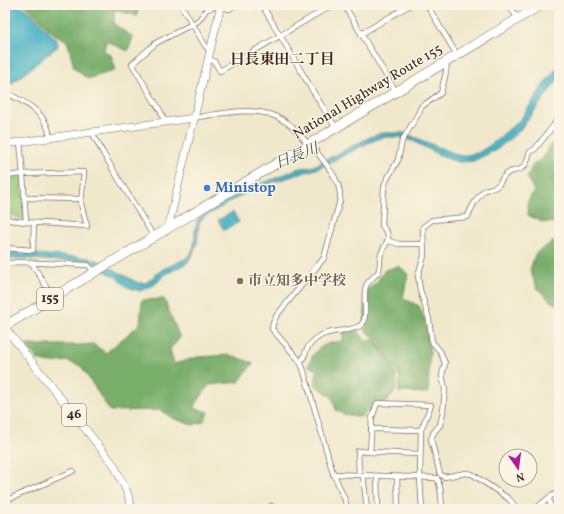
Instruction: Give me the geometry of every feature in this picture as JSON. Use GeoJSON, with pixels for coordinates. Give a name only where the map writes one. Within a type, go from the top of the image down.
{"type":"FeatureCollection","features":[{"type":"Feature","properties":{"kind":"highway","name":"National Highway Route 155"},"geometry":{"type":"LineString","coordinates":[[5,327],[541,5]]}},
{"type":"Feature","properties":{"kind":"street"},"geometry":{"type":"LineString","coordinates":[[181,5],[206,47],[210,50]]}},
{"type":"Feature","properties":{"kind":"street"},"geometry":{"type":"LineString","coordinates":[[164,121],[161,112],[132,64],[156,42],[198,21],[207,9],[216,6],[230,9],[234,5]]}},
{"type":"Feature","properties":{"kind":"street"},"geometry":{"type":"LineString","coordinates":[[262,5],[336,128]]}},
{"type":"Feature","properties":{"kind":"street"},"geometry":{"type":"LineString","coordinates":[[208,59],[214,61],[220,71],[332,5]]}},
{"type":"Feature","properties":{"kind":"street"},"geometry":{"type":"LineString","coordinates":[[344,5],[396,92]]}},
{"type":"Feature","properties":{"kind":"street"},"geometry":{"type":"LineString","coordinates":[[361,34],[410,5]]}},
{"type":"Feature","properties":{"kind":"street"},"geometry":{"type":"LineString","coordinates":[[426,5],[457,55]]}},
{"type":"Feature","properties":{"kind":"street"},"geometry":{"type":"LineString","coordinates":[[510,5],[518,19]]}},
{"type":"Feature","properties":{"kind":"street"},"geometry":{"type":"LineString","coordinates":[[168,228],[221,6]]}},
{"type":"Feature","properties":{"kind":"street"},"geometry":{"type":"LineString","coordinates":[[300,362],[306,356],[307,348],[310,344],[320,336],[333,331],[355,328],[364,322],[366,286],[378,272],[381,252],[389,241],[388,233],[382,225],[384,187],[398,160],[402,141],[421,107],[441,93],[447,61]]}},
{"type":"Feature","properties":{"kind":"street"},"geometry":{"type":"LineString","coordinates":[[5,92],[28,104],[40,114],[48,124],[50,138]]}},
{"type":"Feature","properties":{"kind":"street"},"geometry":{"type":"LineString","coordinates":[[5,144],[164,121],[258,111],[286,121],[310,143],[338,182],[341,192],[338,209],[327,251],[320,265],[277,315],[272,326],[274,332],[300,362],[334,474],[345,500],[347,509]]}},
{"type":"Feature","properties":{"kind":"street"},"geometry":{"type":"LineString","coordinates":[[518,509],[509,499],[472,474],[466,473],[444,477],[440,474],[432,439],[434,432],[440,425],[443,412],[445,389],[442,375],[445,363],[440,351],[432,342],[429,319],[420,290],[418,275],[424,256],[423,228],[428,222],[440,219],[468,217],[470,210],[484,190],[495,188],[500,183],[502,177],[508,173],[522,169],[528,160],[530,152],[554,125],[559,116]]}},
{"type":"Feature","properties":{"kind":"street"},"geometry":{"type":"LineString","coordinates":[[92,132],[100,148],[154,237]]}},
{"type":"Feature","properties":{"kind":"street"},"geometry":{"type":"LineString","coordinates":[[20,142],[26,222]]}},
{"type":"Feature","properties":{"kind":"street"},"geometry":{"type":"LineString","coordinates":[[5,176],[84,172],[81,204],[87,226],[34,223],[10,220],[5,216]]}},
{"type":"Feature","properties":{"kind":"street"},"geometry":{"type":"LineString","coordinates":[[24,198],[81,199]]}},
{"type":"Feature","properties":{"kind":"street"},"geometry":{"type":"LineString","coordinates":[[5,248],[33,250],[34,223]]}},
{"type":"Feature","properties":{"kind":"street"},"geometry":{"type":"LineString","coordinates":[[389,241],[399,244],[423,244]]}},
{"type":"Feature","properties":{"kind":"street"},"geometry":{"type":"LineString","coordinates":[[31,262],[53,297]]}},
{"type":"Feature","properties":{"kind":"street"},"geometry":{"type":"LineString","coordinates":[[5,264],[31,262],[88,265],[95,272]]}},
{"type":"Feature","properties":{"kind":"street","name":"46"},"geometry":{"type":"LineString","coordinates":[[5,327],[114,465],[127,492],[132,509]]}},
{"type":"Feature","properties":{"kind":"street"},"geometry":{"type":"LineString","coordinates":[[370,452],[372,418],[376,403],[431,405],[421,430],[420,478],[422,509]]}},
{"type":"Feature","properties":{"kind":"street"},"geometry":{"type":"LineString","coordinates":[[371,428],[421,430]]}},
{"type":"Feature","properties":{"kind":"street"},"geometry":{"type":"LineString","coordinates":[[367,509],[358,451],[420,454]]}},
{"type":"Feature","properties":{"kind":"street"},"geometry":{"type":"LineString","coordinates":[[5,500],[73,471]]}},
{"type":"Feature","properties":{"kind":"street"},"geometry":{"type":"LineString","coordinates":[[334,474],[437,478],[441,488],[440,495],[442,509]]}},
{"type":"Feature","properties":{"kind":"street"},"geometry":{"type":"LineString","coordinates":[[377,476],[378,509]]}},
{"type":"Feature","properties":{"kind":"street"},"geometry":{"type":"LineString","coordinates":[[384,509],[398,508],[397,477]]}},
{"type":"Feature","properties":{"kind":"street"},"geometry":{"type":"LineString","coordinates":[[535,509],[541,503],[559,493]]}},
{"type":"Feature","properties":{"kind":"street"},"geometry":{"type":"LineString","coordinates":[[548,499],[551,509]]}},
{"type":"Feature","properties":{"kind":"green space"},"geometry":{"type":"Polygon","coordinates":[[[25,5],[138,5],[137,16],[114,10],[114,24],[133,37],[128,51],[106,41],[104,51],[111,55],[116,70],[88,79],[74,68],[66,40],[54,34],[25,5]]]}},
{"type":"Feature","properties":{"kind":"green space"},"geometry":{"type":"Polygon","coordinates":[[[559,139],[559,223],[542,222],[528,215],[527,203],[534,191],[527,177],[533,165],[543,158],[551,144],[559,139]]]}},
{"type":"Feature","properties":{"kind":"green space"},"geometry":{"type":"Polygon","coordinates":[[[22,176],[24,219],[12,216],[5,212],[5,178],[22,176]]]}},
{"type":"Feature","properties":{"kind":"green space"},"geometry":{"type":"Polygon","coordinates":[[[559,238],[559,306],[550,301],[537,288],[530,270],[535,254],[559,238]]]}},
{"type":"Feature","properties":{"kind":"green space"},"geometry":{"type":"Polygon","coordinates":[[[399,266],[408,274],[403,298],[419,306],[424,318],[430,351],[428,393],[398,392],[400,378],[396,369],[371,335],[366,331],[364,306],[368,289],[377,282],[385,270],[399,266]]]}},
{"type":"Feature","properties":{"kind":"green space"},"geometry":{"type":"Polygon","coordinates":[[[164,299],[180,338],[170,349],[174,364],[198,357],[230,355],[253,363],[239,382],[209,385],[193,408],[209,412],[203,422],[192,425],[172,418],[161,410],[110,411],[81,366],[67,361],[49,363],[38,360],[27,345],[93,344],[106,353],[140,324],[142,300],[164,299]]]}},
{"type":"Feature","properties":{"kind":"green space"},"geometry":{"type":"Polygon","coordinates":[[[357,330],[366,341],[373,340],[390,362],[396,378],[394,393],[387,401],[361,417],[343,414],[336,410],[332,397],[315,385],[317,370],[308,366],[314,354],[321,347],[330,343],[343,341],[343,332],[357,330]]]}},
{"type":"Feature","properties":{"kind":"water"},"geometry":{"type":"Polygon","coordinates":[[[5,5],[21,5],[30,12],[57,40],[58,46],[10,85],[5,87],[5,5]]]}},
{"type":"Feature","properties":{"kind":"water"},"geometry":{"type":"Polygon","coordinates":[[[559,65],[559,78],[519,131],[496,150],[473,161],[459,162],[445,158],[413,141],[399,137],[383,137],[319,168],[277,181],[242,195],[204,217],[199,223],[197,243],[193,254],[187,263],[166,274],[154,285],[140,291],[127,287],[116,277],[90,263],[16,258],[5,261],[5,252],[90,258],[99,261],[138,283],[146,283],[163,269],[185,259],[191,253],[194,245],[195,230],[198,219],[205,212],[243,190],[296,169],[314,166],[368,138],[381,133],[404,133],[461,156],[478,153],[492,144],[521,119],[544,84],[559,65]]]}},
{"type":"Feature","properties":{"kind":"water"},"geometry":{"type":"Polygon","coordinates":[[[233,212],[239,222],[224,230],[218,220],[233,212]]]}},
{"type":"Feature","properties":{"kind":"place","name":"Ministop"},"geometry":{"type":"Point","coordinates":[207,188]}},
{"type":"Feature","properties":{"kind":"place","name":"市立知多中学校"},"geometry":{"type":"Point","coordinates":[240,281]}},
{"type":"Feature","properties":{"kind":"district","name":"日長東田二丁目"},"geometry":{"type":"Point","coordinates":[282,60]}},
{"type":"Feature","properties":{"kind":"water label","name":"日長川"},"geometry":{"type":"Point","coordinates":[297,157]}}]}
